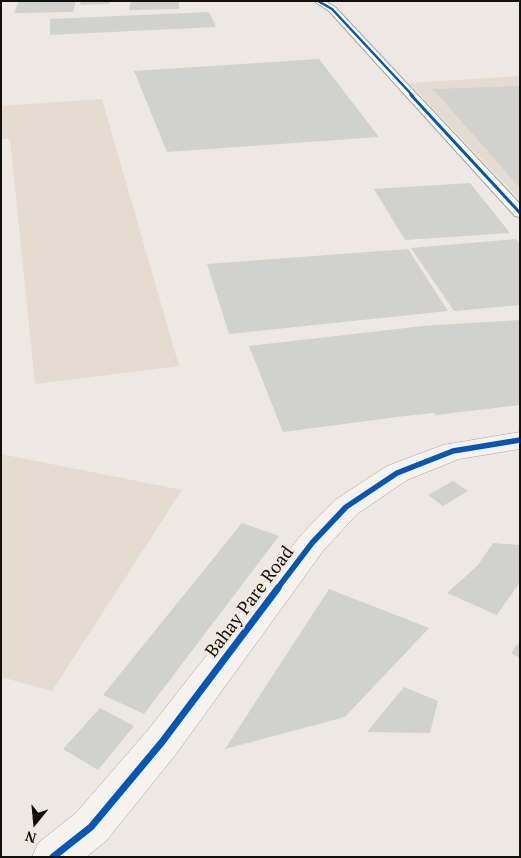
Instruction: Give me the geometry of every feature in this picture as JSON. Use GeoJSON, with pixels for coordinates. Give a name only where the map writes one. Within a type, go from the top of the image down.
{"type":"FeatureCollection","features":[{"type":"Feature","properties":{"kind":"street"},"geometry":{"type":"LineString","coordinates":[[318,1],[332,9],[520,213]]}},
{"type":"Feature","properties":{"kind":"street","name":"Bahay Pare Road"},"geometry":{"type":"LineString","coordinates":[[53,857],[91,827],[162,742],[312,543],[346,507],[396,473],[452,451],[520,440]]}},
{"type":"Feature","properties":{"kind":"shaded area"},"geometry":{"type":"Polygon","coordinates":[[[520,76],[520,200],[409,83],[520,76]]]}},
{"type":"Feature","properties":{"kind":"shaded area"},"geometry":{"type":"Polygon","coordinates":[[[102,99],[179,366],[35,384],[10,139],[1,139],[1,106],[102,99]]]}},
{"type":"Feature","properties":{"kind":"shaded area"},"geometry":{"type":"Polygon","coordinates":[[[1,454],[182,490],[52,691],[1,677],[1,454]]]}},
{"type":"Feature","properties":{"kind":"building"},"geometry":{"type":"Polygon","coordinates":[[[19,1],[76,1],[73,12],[14,13],[19,1]]]}},
{"type":"Feature","properties":{"kind":"building"},"geometry":{"type":"Polygon","coordinates":[[[81,1],[110,1],[109,4],[80,5],[81,1]]]}},
{"type":"Feature","properties":{"kind":"building"},"geometry":{"type":"Polygon","coordinates":[[[131,1],[179,1],[179,9],[129,10],[131,1]]]}},
{"type":"Feature","properties":{"kind":"building"},"geometry":{"type":"Polygon","coordinates":[[[209,12],[216,27],[50,35],[50,19],[209,12]]]}},
{"type":"Feature","properties":{"kind":"building"},"geometry":{"type":"Polygon","coordinates":[[[319,59],[379,137],[167,152],[134,71],[319,59]]]}},
{"type":"Feature","properties":{"kind":"building"},"geometry":{"type":"Polygon","coordinates":[[[520,86],[520,188],[433,89],[520,86]]]}},
{"type":"Feature","properties":{"kind":"building"},"geometry":{"type":"Polygon","coordinates":[[[470,183],[510,233],[405,240],[374,189],[470,183]]]}},
{"type":"Feature","properties":{"kind":"building"},"geometry":{"type":"Polygon","coordinates":[[[516,239],[520,244],[520,305],[454,311],[411,248],[516,239]]]}},
{"type":"Feature","properties":{"kind":"building"},"geometry":{"type":"Polygon","coordinates":[[[408,249],[448,311],[229,334],[207,264],[408,249]]]}},
{"type":"Feature","properties":{"kind":"building"},"geometry":{"type":"Polygon","coordinates":[[[520,320],[520,405],[436,415],[434,413],[405,416],[283,432],[249,346],[423,326],[520,320]]]}},
{"type":"Feature","properties":{"kind":"building"},"geometry":{"type":"Polygon","coordinates":[[[453,481],[468,491],[443,506],[428,495],[453,481]]]}},
{"type":"Feature","properties":{"kind":"building"},"geometry":{"type":"Polygon","coordinates":[[[242,523],[279,536],[144,714],[103,695],[242,523]]]}},
{"type":"Feature","properties":{"kind":"building"},"geometry":{"type":"Polygon","coordinates":[[[493,543],[520,545],[520,582],[497,615],[447,593],[478,565],[493,543]]]}},
{"type":"Feature","properties":{"kind":"building"},"geometry":{"type":"Polygon","coordinates":[[[329,589],[429,628],[345,717],[225,749],[329,589]]]}},
{"type":"Feature","properties":{"kind":"building"},"geometry":{"type":"Polygon","coordinates":[[[520,641],[520,658],[511,653],[520,641]]]}},
{"type":"Feature","properties":{"kind":"building"},"geometry":{"type":"Polygon","coordinates":[[[404,687],[438,701],[430,733],[367,732],[404,687]]]}},
{"type":"Feature","properties":{"kind":"building"},"geometry":{"type":"Polygon","coordinates":[[[100,708],[134,726],[98,770],[63,749],[100,708]]]}},
{"type":"Feature","properties":{"kind":"cycle path"},"geometry":{"type":"LineString","coordinates":[[318,1],[332,9],[520,213]]}},
{"type":"Feature","properties":{"kind":"cycle path"},"geometry":{"type":"LineString","coordinates":[[53,857],[91,827],[162,742],[312,543],[346,507],[397,473],[453,451],[520,440]]}}]}
